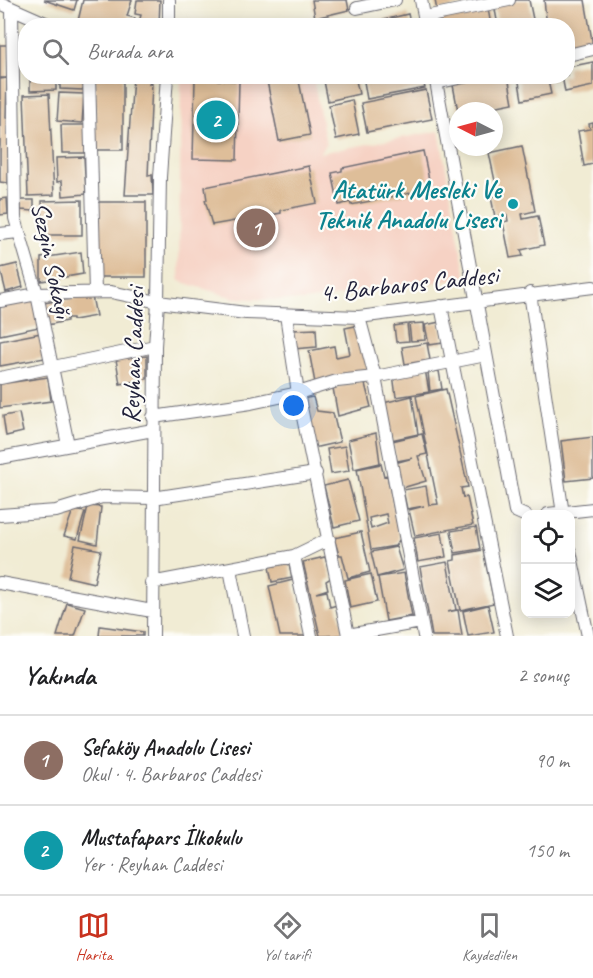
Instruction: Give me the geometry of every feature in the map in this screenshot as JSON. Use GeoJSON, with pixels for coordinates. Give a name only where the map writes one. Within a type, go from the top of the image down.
{"type":"FeatureCollection","features":[{"type":"Feature","properties":{"kind":"street"},"geometry":{"type":"LineString","coordinates":[[168,18],[169,0]]}},
{"type":"Feature","properties":{"kind":"street"},"geometry":{"type":"LineString","coordinates":[[357,8],[395,0]]}},
{"type":"Feature","properties":{"kind":"street"},"geometry":{"type":"LineString","coordinates":[[421,0],[424,18]]}},
{"type":"Feature","properties":{"kind":"street"},"geometry":{"type":"LineString","coordinates":[[437,18],[509,0]]}},
{"type":"Feature","properties":{"kind":"street"},"geometry":{"type":"LineString","coordinates":[[0,3],[33,18]]}},
{"type":"Feature","properties":{"kind":"street","name":"Sezgin Sokağı"},"geometry":{"type":"LineString","coordinates":[[12,9],[15,218],[37,294],[68,445]]}},
{"type":"Feature","properties":{"kind":"street"},"geometry":{"type":"LineString","coordinates":[[575,53],[593,49]]}},
{"type":"Feature","properties":{"kind":"street"},"geometry":{"type":"LineString","coordinates":[[89,84],[95,292]]}},
{"type":"Feature","properties":{"kind":"street","name":"Reyhan Caddesi"},"geometry":{"type":"LineString","coordinates":[[153,636],[151,583],[153,424],[160,177],[166,84]]}},
{"type":"Feature","properties":{"kind":"street"},"geometry":{"type":"LineString","coordinates":[[437,84],[486,355],[520,514]]}},
{"type":"Feature","properties":{"kind":"street"},"geometry":{"type":"LineString","coordinates":[[0,234],[18,232]]}},
{"type":"Feature","properties":{"kind":"street","name":"4. Barbaros Caddesi"},"geometry":{"type":"LineString","coordinates":[[0,301],[37,294],[111,292],[158,302],[246,313],[359,317],[476,303],[530,293],[593,287]]}},
{"type":"Feature","properties":{"kind":"street"},"geometry":{"type":"LineString","coordinates":[[530,293],[563,510]]}},
{"type":"Feature","properties":{"kind":"street"},"geometry":{"type":"LineString","coordinates":[[441,306],[507,636]]}},
{"type":"Feature","properties":{"kind":"street"},"geometry":{"type":"LineString","coordinates":[[286,315],[298,393],[348,635],[421,622]]}},
{"type":"Feature","properties":{"kind":"street"},"geometry":{"type":"LineString","coordinates":[[359,317],[375,377],[424,636]]}},
{"type":"Feature","properties":{"kind":"street"},"geometry":{"type":"LineString","coordinates":[[0,378],[155,346]]}},
{"type":"Feature","properties":{"kind":"street"},"geometry":{"type":"LineString","coordinates":[[0,458],[298,393],[336,381],[375,377],[486,355]]}},
{"type":"Feature","properties":{"kind":"street"},"geometry":{"type":"LineString","coordinates":[[0,515],[56,511],[102,497],[153,498],[316,473]]}},
{"type":"Feature","properties":{"kind":"street"},"geometry":{"type":"LineString","coordinates":[[575,511],[593,509]]}},
{"type":"Feature","properties":{"kind":"street"},"geometry":{"type":"LineString","coordinates":[[151,583],[294,556],[329,539]]}},
{"type":"Feature","properties":{"kind":"street"},"geometry":{"type":"LineString","coordinates":[[294,556],[311,636]]}},
{"type":"Feature","properties":{"kind":"street"},"geometry":{"type":"LineString","coordinates":[[573,564],[588,636]]}},
{"type":"Feature","properties":{"kind":"street"},"geometry":{"type":"LineString","coordinates":[[230,569],[243,636]]}},
{"type":"Feature","properties":{"kind":"street"},"geometry":{"type":"LineString","coordinates":[[0,583],[152,611]]}},
{"type":"Feature","properties":{"kind":"shaded area"},"geometry":{"type":"Polygon","coordinates":[[[181,84],[314,84],[326,144],[319,153],[439,131],[466,278],[304,301],[234,298],[179,281],[181,84]]]}},
{"type":"Feature","properties":{"kind":"building"},"geometry":{"type":"Polygon","coordinates":[[[44,0],[77,0],[74,10],[44,0]]]}},
{"type":"Feature","properties":{"kind":"building"},"geometry":{"type":"Polygon","coordinates":[[[83,0],[132,0],[127,16],[135,18],[79,18],[83,0]]]}},
{"type":"Feature","properties":{"kind":"building"},"geometry":{"type":"Polygon","coordinates":[[[137,0],[160,0],[159,18],[140,18],[141,15],[135,14],[137,0]]]}},
{"type":"Feature","properties":{"kind":"building"},"geometry":{"type":"Polygon","coordinates":[[[312,0],[347,0],[349,10],[315,18],[312,0]]]}},
{"type":"Feature","properties":{"kind":"building"},"geometry":{"type":"Polygon","coordinates":[[[435,0],[481,0],[437,11],[435,0]]]}},
{"type":"Feature","properties":{"kind":"building"},"geometry":{"type":"Polygon","coordinates":[[[529,0],[533,18],[497,18],[494,4],[529,0]]]}},
{"type":"Feature","properties":{"kind":"building"},"geometry":{"type":"Polygon","coordinates":[[[544,0],[585,0],[593,46],[575,50],[575,18],[546,18],[544,0]]]}},
{"type":"Feature","properties":{"kind":"building"},"geometry":{"type":"Polygon","coordinates":[[[488,8],[490,18],[439,18],[488,8]]]}},
{"type":"Feature","properties":{"kind":"building"},"geometry":{"type":"Polygon","coordinates":[[[408,14],[409,18],[391,18],[408,14]]]}},
{"type":"Feature","properties":{"kind":"building"},"geometry":{"type":"Polygon","coordinates":[[[0,45],[9,45],[7,78],[0,78],[0,45]]]}},
{"type":"Feature","properties":{"kind":"building"},"geometry":{"type":"Polygon","coordinates":[[[593,62],[593,86],[565,92],[564,84],[575,84],[575,66],[593,62]]]}},
{"type":"Feature","properties":{"kind":"building"},"geometry":{"type":"Polygon","coordinates":[[[7,78],[6,118],[10,119],[8,183],[0,182],[0,79],[7,78]]]}},
{"type":"Feature","properties":{"kind":"building"},"geometry":{"type":"Polygon","coordinates":[[[30,84],[56,84],[56,90],[30,91],[30,84]]]}},
{"type":"Feature","properties":{"kind":"building"},"geometry":{"type":"Polygon","coordinates":[[[60,84],[84,84],[84,90],[60,89],[60,84]]]}},
{"type":"Feature","properties":{"kind":"building"},"geometry":{"type":"Polygon","coordinates":[[[95,84],[123,84],[123,150],[96,150],[95,84]]]}},
{"type":"Feature","properties":{"kind":"building"},"geometry":{"type":"Polygon","coordinates":[[[132,84],[152,84],[148,176],[152,175],[153,195],[125,195],[132,84]]]}},
{"type":"Feature","properties":{"kind":"building"},"geometry":{"type":"Polygon","coordinates":[[[195,84],[239,84],[237,160],[193,159],[195,84]]]}},
{"type":"Feature","properties":{"kind":"building"},"geometry":{"type":"Polygon","coordinates":[[[268,84],[300,84],[310,135],[279,141],[268,84]]]}},
{"type":"Feature","properties":{"kind":"building"},"geometry":{"type":"Polygon","coordinates":[[[325,84],[357,84],[359,94],[328,101],[325,84]]]}},
{"type":"Feature","properties":{"kind":"building"},"geometry":{"type":"Polygon","coordinates":[[[364,84],[424,84],[425,88],[367,99],[364,84]]]}},
{"type":"Feature","properties":{"kind":"building"},"geometry":{"type":"Polygon","coordinates":[[[453,84],[509,84],[513,103],[503,105],[503,102],[456,102],[453,84]]]}},
{"type":"Feature","properties":{"kind":"building"},"geometry":{"type":"Polygon","coordinates":[[[519,84],[549,84],[551,94],[522,100],[519,84]]]}},
{"type":"Feature","properties":{"kind":"building"},"geometry":{"type":"Polygon","coordinates":[[[426,90],[432,119],[367,132],[361,103],[426,90]]]}},
{"type":"Feature","properties":{"kind":"building"},"geometry":{"type":"Polygon","coordinates":[[[59,93],[84,94],[82,123],[57,121],[59,93]]]}},
{"type":"Feature","properties":{"kind":"building"},"geometry":{"type":"Polygon","coordinates":[[[49,94],[54,195],[28,196],[24,95],[49,94]]]}},
{"type":"Feature","properties":{"kind":"building"},"geometry":{"type":"Polygon","coordinates":[[[352,100],[359,134],[336,139],[329,105],[352,100]]]}},
{"type":"Feature","properties":{"kind":"building"},"geometry":{"type":"Polygon","coordinates":[[[593,123],[593,164],[584,166],[578,131],[590,129],[589,124],[593,123]]]}},
{"type":"Feature","properties":{"kind":"building"},"geometry":{"type":"Polygon","coordinates":[[[61,125],[86,125],[87,153],[62,153],[61,125]]]}},
{"type":"Feature","properties":{"kind":"building","name":"Atatürk Mesleki Ve Teknik Anadolu Lisesi"},"geometry":{"type":"Polygon","coordinates":[[[522,146],[535,211],[522,214],[523,219],[538,216],[544,245],[521,250],[523,256],[510,258],[503,222],[508,221],[507,215],[495,217],[491,197],[498,195],[490,156],[503,156],[503,150],[522,146]]]}},
{"type":"Feature","properties":{"kind":"building"},"geometry":{"type":"Polygon","coordinates":[[[423,151],[431,189],[351,205],[350,202],[339,205],[332,173],[342,171],[342,168],[423,151]]]}},
{"type":"Feature","properties":{"kind":"building"},"geometry":{"type":"Polygon","coordinates":[[[84,157],[86,194],[63,196],[62,181],[57,182],[56,158],[84,157]]]}},
{"type":"Feature","properties":{"kind":"building"},"geometry":{"type":"Polygon","coordinates":[[[309,166],[317,203],[281,210],[281,213],[212,225],[205,200],[207,200],[205,187],[309,166]]]}},
{"type":"Feature","properties":{"kind":"building"},"geometry":{"type":"Polygon","coordinates":[[[7,198],[8,214],[0,215],[0,199],[7,198]]]}},
{"type":"Feature","properties":{"kind":"building"},"geometry":{"type":"Polygon","coordinates":[[[21,200],[34,200],[34,211],[21,210],[21,200]]]}},
{"type":"Feature","properties":{"kind":"building"},"geometry":{"type":"Polygon","coordinates":[[[82,200],[82,235],[43,235],[42,201],[82,200]]]}},
{"type":"Feature","properties":{"kind":"building"},"geometry":{"type":"Polygon","coordinates":[[[97,202],[146,202],[146,277],[97,277],[97,202]]]}},
{"type":"Feature","properties":{"kind":"building"},"geometry":{"type":"Polygon","coordinates":[[[81,252],[83,274],[41,281],[41,258],[81,252]]]}},
{"type":"Feature","properties":{"kind":"building"},"geometry":{"type":"Polygon","coordinates":[[[17,264],[23,287],[6,292],[0,268],[17,264]]]}},
{"type":"Feature","properties":{"kind":"building"},"geometry":{"type":"Polygon","coordinates":[[[92,296],[96,316],[73,320],[73,318],[67,318],[67,321],[47,325],[43,303],[92,296]]]}},
{"type":"Feature","properties":{"kind":"building"},"geometry":{"type":"Polygon","coordinates":[[[35,299],[39,327],[0,335],[0,306],[35,299]]]}},
{"type":"Feature","properties":{"kind":"building"},"geometry":{"type":"Polygon","coordinates":[[[440,322],[443,343],[429,345],[425,325],[440,322]]]}},
{"type":"Feature","properties":{"kind":"building"},"geometry":{"type":"Polygon","coordinates":[[[424,323],[425,340],[411,341],[409,324],[424,323]]]}},
{"type":"Feature","properties":{"kind":"building"},"geometry":{"type":"Polygon","coordinates":[[[407,324],[409,341],[396,342],[394,326],[407,324]]]}},
{"type":"Feature","properties":{"kind":"building"},"geometry":{"type":"Polygon","coordinates":[[[360,325],[369,373],[315,383],[309,351],[334,346],[336,357],[350,354],[345,328],[360,325]]]}},
{"type":"Feature","properties":{"kind":"building"},"geometry":{"type":"Polygon","coordinates":[[[316,329],[317,347],[293,349],[293,330],[316,329]]]}},
{"type":"Feature","properties":{"kind":"building"},"geometry":{"type":"Polygon","coordinates":[[[41,333],[45,358],[0,366],[0,341],[41,333]]]}},
{"type":"Feature","properties":{"kind":"building"},"geometry":{"type":"Polygon","coordinates":[[[427,343],[430,360],[405,364],[402,347],[427,343]]]}},
{"type":"Feature","properties":{"kind":"building"},"geometry":{"type":"Polygon","coordinates":[[[147,356],[147,379],[120,384],[116,359],[147,356]]]}},
{"type":"Feature","properties":{"kind":"building"},"geometry":{"type":"Polygon","coordinates":[[[425,369],[429,392],[396,397],[393,374],[425,369]]]}},
{"type":"Feature","properties":{"kind":"building"},"geometry":{"type":"Polygon","coordinates":[[[439,371],[442,389],[430,391],[428,372],[439,371]]]}},
{"type":"Feature","properties":{"kind":"building"},"geometry":{"type":"Polygon","coordinates":[[[48,377],[51,401],[0,408],[0,384],[48,377]]]}},
{"type":"Feature","properties":{"kind":"building"},"geometry":{"type":"Polygon","coordinates":[[[364,380],[371,407],[338,416],[333,388],[364,380]]]}},
{"type":"Feature","properties":{"kind":"building"},"geometry":{"type":"Polygon","coordinates":[[[446,389],[468,487],[461,488],[463,498],[467,497],[473,525],[415,536],[409,510],[424,506],[407,509],[403,490],[426,486],[429,505],[438,504],[416,396],[446,389]]]}},
{"type":"Feature","properties":{"kind":"building"},"geometry":{"type":"Polygon","coordinates":[[[412,396],[418,434],[391,440],[383,403],[412,396]]]}},
{"type":"Feature","properties":{"kind":"building"},"geometry":{"type":"Polygon","coordinates":[[[313,397],[317,411],[333,413],[340,442],[313,448],[302,399],[313,397]]]}},
{"type":"Feature","properties":{"kind":"building"},"geometry":{"type":"Polygon","coordinates":[[[19,413],[23,432],[6,436],[3,416],[19,413]]]}},
{"type":"Feature","properties":{"kind":"building"},"geometry":{"type":"Polygon","coordinates":[[[376,433],[380,463],[354,469],[348,440],[376,433]]]}},
{"type":"Feature","properties":{"kind":"building"},"geometry":{"type":"Polygon","coordinates":[[[422,434],[427,454],[418,456],[426,481],[402,488],[395,463],[413,458],[397,461],[392,441],[422,434]]]}},
{"type":"Feature","properties":{"kind":"building"},"geometry":{"type":"Polygon","coordinates":[[[593,437],[593,478],[566,481],[561,441],[593,437]]]}},
{"type":"Feature","properties":{"kind":"building"},"geometry":{"type":"Polygon","coordinates":[[[345,446],[349,471],[331,474],[327,449],[345,446]]]}},
{"type":"Feature","properties":{"kind":"building"},"geometry":{"type":"Polygon","coordinates":[[[381,464],[384,476],[387,475],[400,539],[395,546],[371,550],[357,469],[381,464]],[[386,514],[369,518],[371,529],[388,523],[386,514]]]}},
{"type":"Feature","properties":{"kind":"building"},"geometry":{"type":"Polygon","coordinates":[[[348,480],[359,521],[334,527],[324,486],[348,480]]]}},
{"type":"Feature","properties":{"kind":"building"},"geometry":{"type":"Polygon","coordinates":[[[88,506],[101,507],[97,544],[80,540],[88,506]]]}},
{"type":"Feature","properties":{"kind":"building"},"geometry":{"type":"Polygon","coordinates":[[[73,510],[85,512],[77,539],[64,536],[73,510]]]}},
{"type":"Feature","properties":{"kind":"building"},"geometry":{"type":"Polygon","coordinates":[[[476,527],[480,549],[455,553],[451,531],[476,527]]]}},
{"type":"Feature","properties":{"kind":"building"},"geometry":{"type":"Polygon","coordinates":[[[361,532],[370,572],[348,578],[342,555],[339,555],[334,538],[361,532]]]}},
{"type":"Feature","properties":{"kind":"building"},"geometry":{"type":"Polygon","coordinates":[[[442,533],[446,557],[418,562],[414,538],[442,533]]]}},
{"type":"Feature","properties":{"kind":"building"},"geometry":{"type":"Polygon","coordinates":[[[75,545],[101,550],[94,583],[68,577],[75,545]]]}},
{"type":"Feature","properties":{"kind":"building"},"geometry":{"type":"Polygon","coordinates":[[[396,547],[403,570],[377,577],[371,552],[396,547]]]}},
{"type":"Feature","properties":{"kind":"building"},"geometry":{"type":"Polygon","coordinates":[[[483,550],[494,603],[460,610],[450,561],[455,560],[455,555],[483,550]]]}},
{"type":"Feature","properties":{"kind":"building"},"geometry":{"type":"Polygon","coordinates":[[[325,557],[331,578],[326,581],[328,589],[316,593],[327,591],[330,607],[337,605],[344,635],[320,636],[303,562],[325,557]]]}},
{"type":"Feature","properties":{"kind":"building"},"geometry":{"type":"Polygon","coordinates":[[[447,562],[456,610],[447,612],[458,610],[462,636],[432,636],[420,567],[447,562]]]}},
{"type":"Feature","properties":{"kind":"building"},"geometry":{"type":"Polygon","coordinates":[[[289,563],[292,578],[272,582],[269,567],[289,563]]]}},
{"type":"Feature","properties":{"kind":"building"},"geometry":{"type":"Polygon","coordinates":[[[404,573],[412,616],[386,621],[378,577],[404,573]]]}},
{"type":"Feature","properties":{"kind":"building"},"geometry":{"type":"Polygon","coordinates":[[[371,574],[377,602],[350,608],[345,580],[371,574]]]}},
{"type":"Feature","properties":{"kind":"building"},"geometry":{"type":"Polygon","coordinates":[[[293,580],[306,636],[280,636],[269,586],[293,580]]]}},
{"type":"Feature","properties":{"kind":"building"},"geometry":{"type":"Polygon","coordinates":[[[67,603],[85,608],[75,636],[57,636],[67,603]]]}},
{"type":"Feature","properties":{"kind":"building"},"geometry":{"type":"Polygon","coordinates":[[[488,605],[494,632],[468,636],[463,611],[488,605]]]}},
{"type":"Feature","properties":{"kind":"building"},"geometry":{"type":"Polygon","coordinates":[[[100,626],[143,632],[143,636],[99,636],[100,626]]]}},
{"type":"Feature","properties":{"kind":"place","name":"Mustafapars İlkokulu"},"geometry":{"type":"Point","coordinates":[216,120]}},
{"type":"Feature","properties":{"kind":"place","name":"Atatürk Mesleki Ve Teknik Anadolu Lisesi"},"geometry":{"type":"Point","coordinates":[513,204]}},
{"type":"Feature","properties":{"kind":"place","name":"Sefaköy Anadolu Lisesi"},"geometry":{"type":"Point","coordinates":[256,228]}}]}
